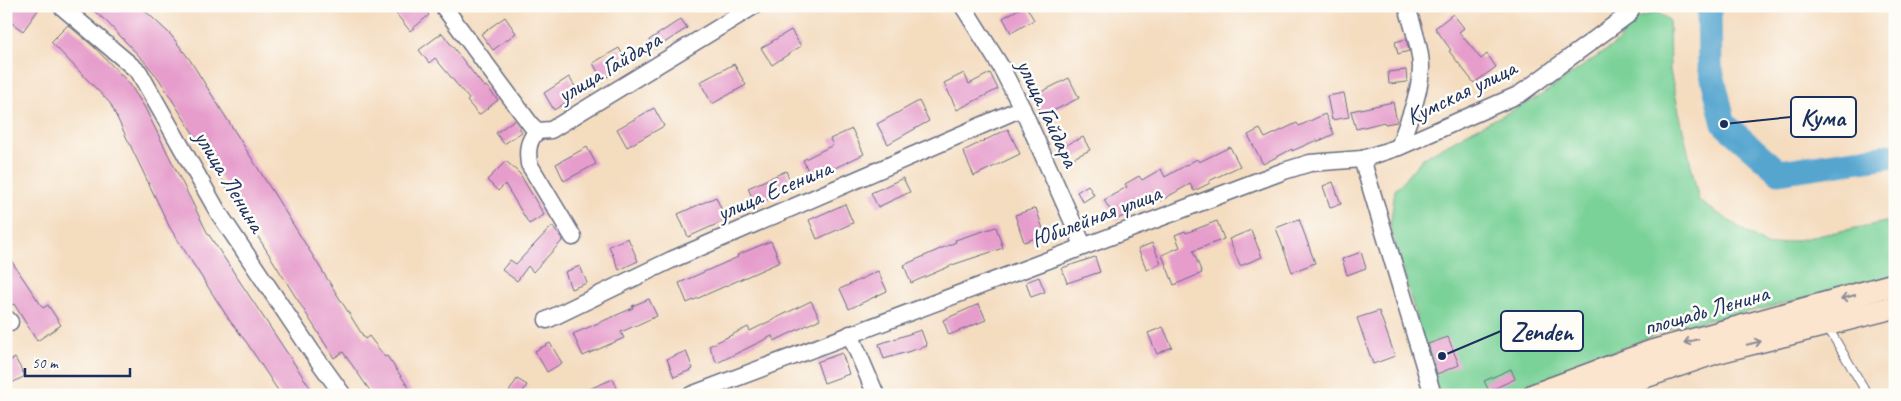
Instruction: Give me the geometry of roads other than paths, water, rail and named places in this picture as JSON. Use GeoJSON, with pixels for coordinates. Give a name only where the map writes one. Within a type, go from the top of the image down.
{"type":"FeatureCollection","features":[{"type":"Feature","properties":{"kind":"street","name":"улица Ленина"},"geometry":{"type":"LineString","coordinates":[[61,6],[139,72],[218,212],[343,395]]}},
{"type":"Feature","properties":{"kind":"street"},"geometry":{"type":"LineString","coordinates":[[443,6],[537,131],[530,139],[527,154],[529,164],[573,237]]}},
{"type":"Feature","properties":{"kind":"street","name":"улица Гайдара"},"geometry":{"type":"LineString","coordinates":[[537,131],[551,130],[754,6]]}},
{"type":"Feature","properties":{"kind":"street","name":"улица Гайдара"},"geometry":{"type":"LineString","coordinates":[[963,6],[1001,67],[1022,108],[1083,245]]}},
{"type":"Feature","properties":{"kind":"street","name":"Кумская улица"},"geometry":{"type":"LineString","coordinates":[[1399,147],[1418,93],[1421,66],[1407,6]]}},
{"type":"Feature","properties":{"kind":"street","name":"Кумская улица"},"geometry":{"type":"LineString","coordinates":[[1399,147],[1520,94],[1629,14],[1632,6]]}},
{"type":"Feature","properties":{"kind":"street","name":"улица Есенина"},"geometry":{"type":"LineString","coordinates":[[547,320],[671,260],[1022,108]]}},
{"type":"Feature","properties":{"kind":"street","name":"Юбилейная улица"},"geometry":{"type":"LineString","coordinates":[[691,395],[1083,245],[1284,171],[1310,163],[1362,159],[1399,147]]}},
{"type":"Feature","properties":{"kind":"street"},"geometry":{"type":"LineString","coordinates":[[1362,159],[1433,395]]}},
{"type":"Feature","properties":{"kind":"street","name":"площадь Ленина"},"geometry":{"type":"LineString","coordinates":[[1534,395],[1653,351],[1895,284]]}},
{"type":"Feature","properties":{"kind":"street","name":"площадь Ленина"},"geometry":{"type":"LineString","coordinates":[[1590,395],[1717,352],[1895,307]]}},
{"type":"Feature","properties":{"kind":"street"},"geometry":{"type":"LineString","coordinates":[[850,334],[876,395]]}},
{"type":"Feature","properties":{"kind":"lane"},"geometry":{"type":"LineString","coordinates":[[1826,324],[1868,395]]}},
{"type":"Feature","properties":{"kind":"waterway"},"geometry":{"type":"LineString","coordinates":[[1709,6],[1710,66],[1724,124],[1779,172],[1895,155]]}},
{"type":"Feature","properties":{"kind":"place","name":"Кума"},"geometry":{"type":"Point","coordinates":[1724,124]}},
{"type":"Feature","properties":{"kind":"place","name":"Zenden"},"geometry":{"type":"Point","coordinates":[1442,356]}}]}
